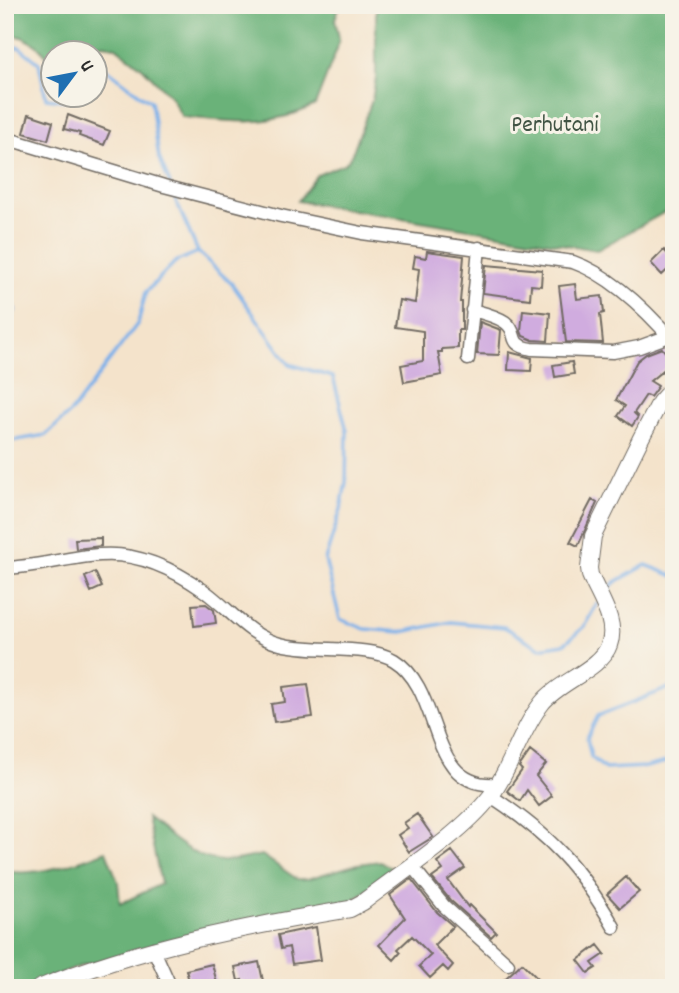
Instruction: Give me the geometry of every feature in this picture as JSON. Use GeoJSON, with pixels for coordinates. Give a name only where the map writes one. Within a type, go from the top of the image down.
{"type":"FeatureCollection","features":[{"type":"Feature","properties":{"kind":"street"},"geometry":{"type":"LineString","coordinates":[[5,138],[164,187],[281,216],[362,233],[545,257],[579,264],[603,278],[650,314],[671,339],[613,352],[532,349],[520,347],[510,326],[504,321],[472,310]]}},
{"type":"Feature","properties":{"kind":"street"},"geometry":{"type":"LineString","coordinates":[[468,359],[479,248]]}},
{"type":"Feature","properties":{"kind":"street"},"geometry":{"type":"LineString","coordinates":[[39,988],[85,969],[153,948],[254,925],[349,909],[363,902],[470,820],[494,790],[541,704],[557,688],[599,660],[609,647],[613,628],[590,575],[593,536],[660,402],[674,386]]}},
{"type":"Feature","properties":{"kind":"street"},"geometry":{"type":"LineString","coordinates":[[5,568],[44,565],[101,555],[126,556],[152,562],[176,573],[205,592],[257,635],[280,644],[315,650],[367,651],[379,654],[404,668],[424,697],[452,767],[472,783],[494,790],[541,831],[563,853],[594,894],[614,928]]}},
{"type":"Feature","properties":{"kind":"street"},"geometry":{"type":"LineString","coordinates":[[411,864],[444,906],[508,964]]}},
{"type":"Feature","properties":{"kind":"street"},"geometry":{"type":"LineString","coordinates":[[153,948],[171,988]]}},
{"type":"Feature","properties":{"kind":"green space"},"geometry":{"type":"Polygon","coordinates":[[[5,5],[340,5],[335,19],[339,38],[337,49],[315,105],[281,118],[250,122],[182,117],[171,97],[142,67],[116,47],[108,45],[108,38],[38,38],[38,48],[20,36],[5,33],[5,5]]]}},
{"type":"Feature","properties":{"kind":"green space","name":"Perhutani"},"geometry":{"type":"Polygon","coordinates":[[[376,5],[674,5],[674,207],[597,250],[298,201],[317,175],[346,163],[352,154],[372,100],[376,78],[376,5]]]}},
{"type":"Feature","properties":{"kind":"green space"},"geometry":{"type":"Polygon","coordinates":[[[147,818],[182,846],[202,857],[223,861],[262,855],[297,879],[307,879],[358,864],[380,861],[395,870],[348,904],[83,965],[26,988],[5,988],[5,871],[44,870],[106,851],[118,882],[120,904],[161,884],[147,818]]]}},
{"type":"Feature","properties":{"kind":"building"},"geometry":{"type":"Polygon","coordinates":[[[29,114],[53,122],[48,140],[24,133],[29,114]]]}},
{"type":"Feature","properties":{"kind":"building"},"geometry":{"type":"Polygon","coordinates":[[[68,115],[110,131],[104,145],[79,136],[80,133],[64,129],[68,115]]]}},
{"type":"Feature","properties":{"kind":"building"},"geometry":{"type":"Polygon","coordinates":[[[664,250],[674,264],[662,275],[651,263],[664,250]]]}},
{"type":"Feature","properties":{"kind":"building"},"geometry":{"type":"Polygon","coordinates":[[[427,251],[464,256],[460,302],[462,330],[458,330],[458,348],[442,349],[442,352],[438,352],[442,375],[404,382],[401,365],[423,361],[423,331],[395,327],[399,300],[415,303],[419,269],[413,268],[415,256],[426,258],[427,251]]]}},
{"type":"Feature","properties":{"kind":"building"},"geometry":{"type":"Polygon","coordinates":[[[486,265],[542,270],[541,286],[531,285],[530,299],[483,293],[486,265]]]}},
{"type":"Feature","properties":{"kind":"building"},"geometry":{"type":"Polygon","coordinates":[[[575,284],[577,299],[602,296],[604,313],[600,314],[603,343],[566,342],[559,286],[575,284]]]}},
{"type":"Feature","properties":{"kind":"building"},"geometry":{"type":"Polygon","coordinates":[[[523,310],[550,313],[548,341],[523,336],[523,310]]]}},
{"type":"Feature","properties":{"kind":"building"},"geometry":{"type":"Polygon","coordinates":[[[480,322],[501,330],[499,355],[477,354],[480,322]]]}},
{"type":"Feature","properties":{"kind":"building"},"geometry":{"type":"Polygon","coordinates":[[[662,348],[673,362],[650,381],[658,386],[650,397],[646,395],[634,413],[638,417],[632,426],[618,416],[625,406],[616,400],[637,361],[662,348]]]}},
{"type":"Feature","properties":{"kind":"building"},"geometry":{"type":"Polygon","coordinates":[[[509,352],[532,358],[531,371],[508,370],[509,352]]]}},
{"type":"Feature","properties":{"kind":"building"},"geometry":{"type":"Polygon","coordinates":[[[572,362],[574,374],[555,377],[553,365],[572,362]]]}},
{"type":"Feature","properties":{"kind":"building"},"geometry":{"type":"Polygon","coordinates":[[[592,500],[597,503],[578,546],[570,542],[592,500]]]}},
{"type":"Feature","properties":{"kind":"building"},"geometry":{"type":"Polygon","coordinates":[[[101,538],[101,546],[76,549],[75,539],[101,538]]]}},
{"type":"Feature","properties":{"kind":"building"},"geometry":{"type":"Polygon","coordinates":[[[95,572],[102,587],[91,592],[85,577],[95,572]]]}},
{"type":"Feature","properties":{"kind":"building"},"geometry":{"type":"Polygon","coordinates":[[[206,604],[214,610],[216,623],[194,626],[192,605],[206,604]]]}},
{"type":"Feature","properties":{"kind":"building"},"geometry":{"type":"Polygon","coordinates":[[[308,684],[313,717],[274,722],[271,704],[285,702],[283,687],[308,684]]]}},
{"type":"Feature","properties":{"kind":"building"},"geometry":{"type":"Polygon","coordinates":[[[530,751],[546,764],[536,776],[552,796],[539,806],[527,790],[520,801],[507,791],[522,770],[519,767],[530,751]]]}},
{"type":"Feature","properties":{"kind":"building"},"geometry":{"type":"Polygon","coordinates":[[[417,814],[433,837],[409,852],[398,835],[408,828],[404,823],[417,814]]]}},
{"type":"Feature","properties":{"kind":"building"},"geometry":{"type":"Polygon","coordinates":[[[452,851],[465,868],[448,880],[468,907],[469,905],[496,932],[491,937],[450,900],[432,878],[443,870],[437,862],[452,851]]]}},
{"type":"Feature","properties":{"kind":"building"},"geometry":{"type":"Polygon","coordinates":[[[626,877],[639,892],[620,908],[607,894],[626,877]]]}},
{"type":"Feature","properties":{"kind":"building"},"geometry":{"type":"Polygon","coordinates":[[[411,879],[437,912],[453,926],[434,945],[453,965],[448,971],[443,966],[430,978],[419,966],[431,955],[412,936],[398,949],[401,952],[394,960],[379,945],[405,918],[390,895],[411,879]]]}},
{"type":"Feature","properties":{"kind":"building"},"geometry":{"type":"Polygon","coordinates":[[[316,927],[321,960],[292,964],[289,947],[281,949],[278,935],[316,927]]]}},
{"type":"Feature","properties":{"kind":"building"},"geometry":{"type":"Polygon","coordinates":[[[598,945],[605,954],[592,963],[596,968],[588,973],[578,960],[598,945]]]}},
{"type":"Feature","properties":{"kind":"building"},"geometry":{"type":"Polygon","coordinates":[[[259,962],[263,981],[243,985],[242,980],[238,981],[235,967],[259,962]]]}},
{"type":"Feature","properties":{"kind":"building"},"geometry":{"type":"Polygon","coordinates":[[[522,963],[537,978],[526,988],[495,988],[522,963]]]}},
{"type":"Feature","properties":{"kind":"building"},"geometry":{"type":"Polygon","coordinates":[[[212,964],[217,983],[191,988],[186,970],[212,964]]]}},
{"type":"Feature","properties":{"kind":"waterway"},"geometry":{"type":"LineString","coordinates":[[5,50],[19,47],[38,62]]}},
{"type":"Feature","properties":{"kind":"waterway"},"geometry":{"type":"LineString","coordinates":[[108,70],[151,101],[159,158],[170,184]]}},
{"type":"Feature","properties":{"kind":"waterway"},"geometry":{"type":"LineString","coordinates":[[172,192],[198,252],[232,284],[289,364],[333,377],[347,431],[346,482],[341,509],[325,560],[340,619],[365,629],[402,632],[451,622],[504,627],[540,648],[564,644],[583,628],[597,604]]}},
{"type":"Feature","properties":{"kind":"waterway"},"geometry":{"type":"LineString","coordinates":[[5,429],[11,441],[46,435],[72,411],[138,323],[146,292],[175,262],[198,252]]}},
{"type":"Feature","properties":{"kind":"waterway"},"geometry":{"type":"LineString","coordinates":[[5,289],[15,310],[5,330]]}},
{"type":"Feature","properties":{"kind":"waterway"},"geometry":{"type":"LineString","coordinates":[[604,595],[614,583],[646,565],[674,576]]}},
{"type":"Feature","properties":{"kind":"waterway"},"geometry":{"type":"LineString","coordinates":[[674,686],[598,716],[587,738],[591,757],[605,769],[646,767],[674,760]]}}]}
